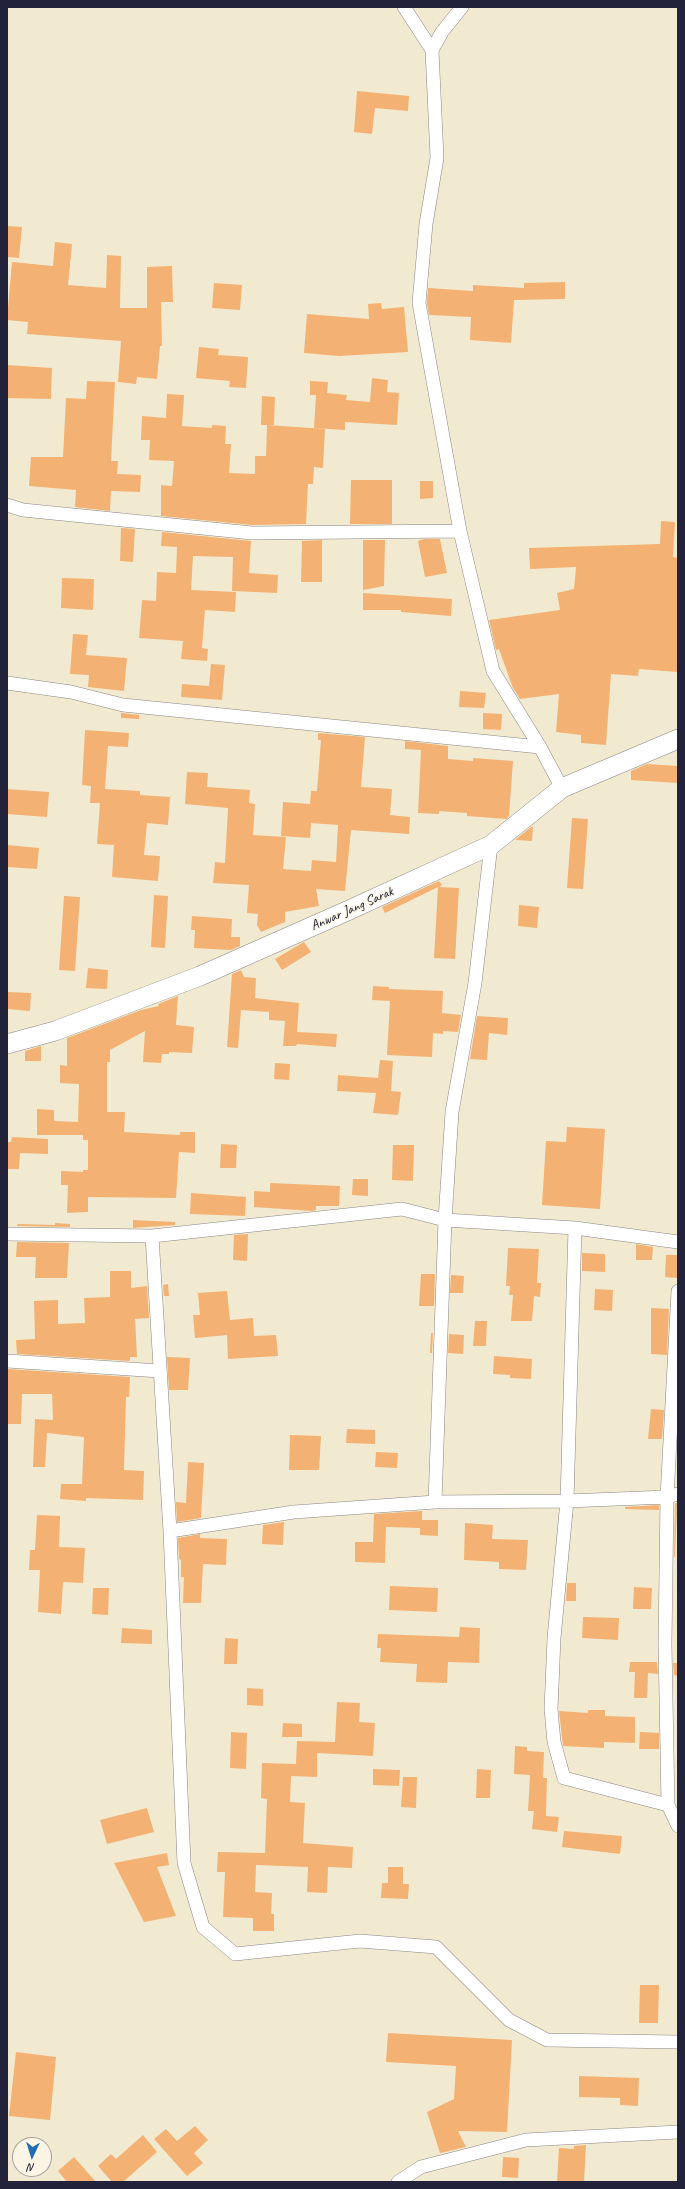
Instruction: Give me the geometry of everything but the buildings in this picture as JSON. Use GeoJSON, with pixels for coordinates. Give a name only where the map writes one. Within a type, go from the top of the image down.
{"type":"FeatureCollection","features":[{"type":"Feature","properties":{"kind":"main road","name":"Anwar Jang Sarak"},"geometry":{"type":"LineString","coordinates":[[7,1044],[55,1031],[200,976],[491,845],[562,788],[678,739]]}},
{"type":"Feature","properties":{"kind":"street"},"geometry":{"type":"LineString","coordinates":[[404,7],[432,50],[437,158],[426,224],[419,303],[460,531],[493,671],[540,747],[562,788]]}},
{"type":"Feature","properties":{"kind":"street"},"geometry":{"type":"LineString","coordinates":[[432,50],[442,32],[462,7]]}},
{"type":"Feature","properties":{"kind":"street"},"geometry":{"type":"LineString","coordinates":[[7,505],[31,511],[252,533],[460,531]]}},
{"type":"Feature","properties":{"kind":"street"},"geometry":{"type":"LineString","coordinates":[[7,683],[70,692],[123,705],[540,747]]}},
{"type":"Feature","properties":{"kind":"street"},"geometry":{"type":"LineString","coordinates":[[435,1502],[445,1220],[452,1112],[475,983],[491,845]]}},
{"type":"Feature","properties":{"kind":"street"},"geometry":{"type":"LineString","coordinates":[[7,1234],[152,1236],[402,1209],[445,1220],[575,1228],[678,1242]]}},
{"type":"Feature","properties":{"kind":"street"},"geometry":{"type":"LineString","coordinates":[[575,1228],[567,1501],[554,1638],[551,1709],[554,1742],[564,1778],[668,1805]]}},
{"type":"Feature","properties":{"kind":"street"},"geometry":{"type":"LineString","coordinates":[[152,1236],[170,1531],[184,1863],[203,1927],[235,1954],[360,1941],[436,1948],[509,2020],[547,2040],[678,2042]]}},
{"type":"Feature","properties":{"kind":"street"},"geometry":{"type":"LineString","coordinates":[[678,1291],[673,1496],[665,1644],[668,1805],[678,1826]]}},
{"type":"Feature","properties":{"kind":"street"},"geometry":{"type":"LineString","coordinates":[[7,1361],[160,1371]]}},
{"type":"Feature","properties":{"kind":"street"},"geometry":{"type":"LineString","coordinates":[[170,1531],[294,1512],[435,1502],[567,1501],[673,1496]]}},
{"type":"Feature","properties":{"kind":"street"},"geometry":{"type":"LineString","coordinates":[[398,2182],[421,2167],[526,2140],[678,2132]]}}]}
